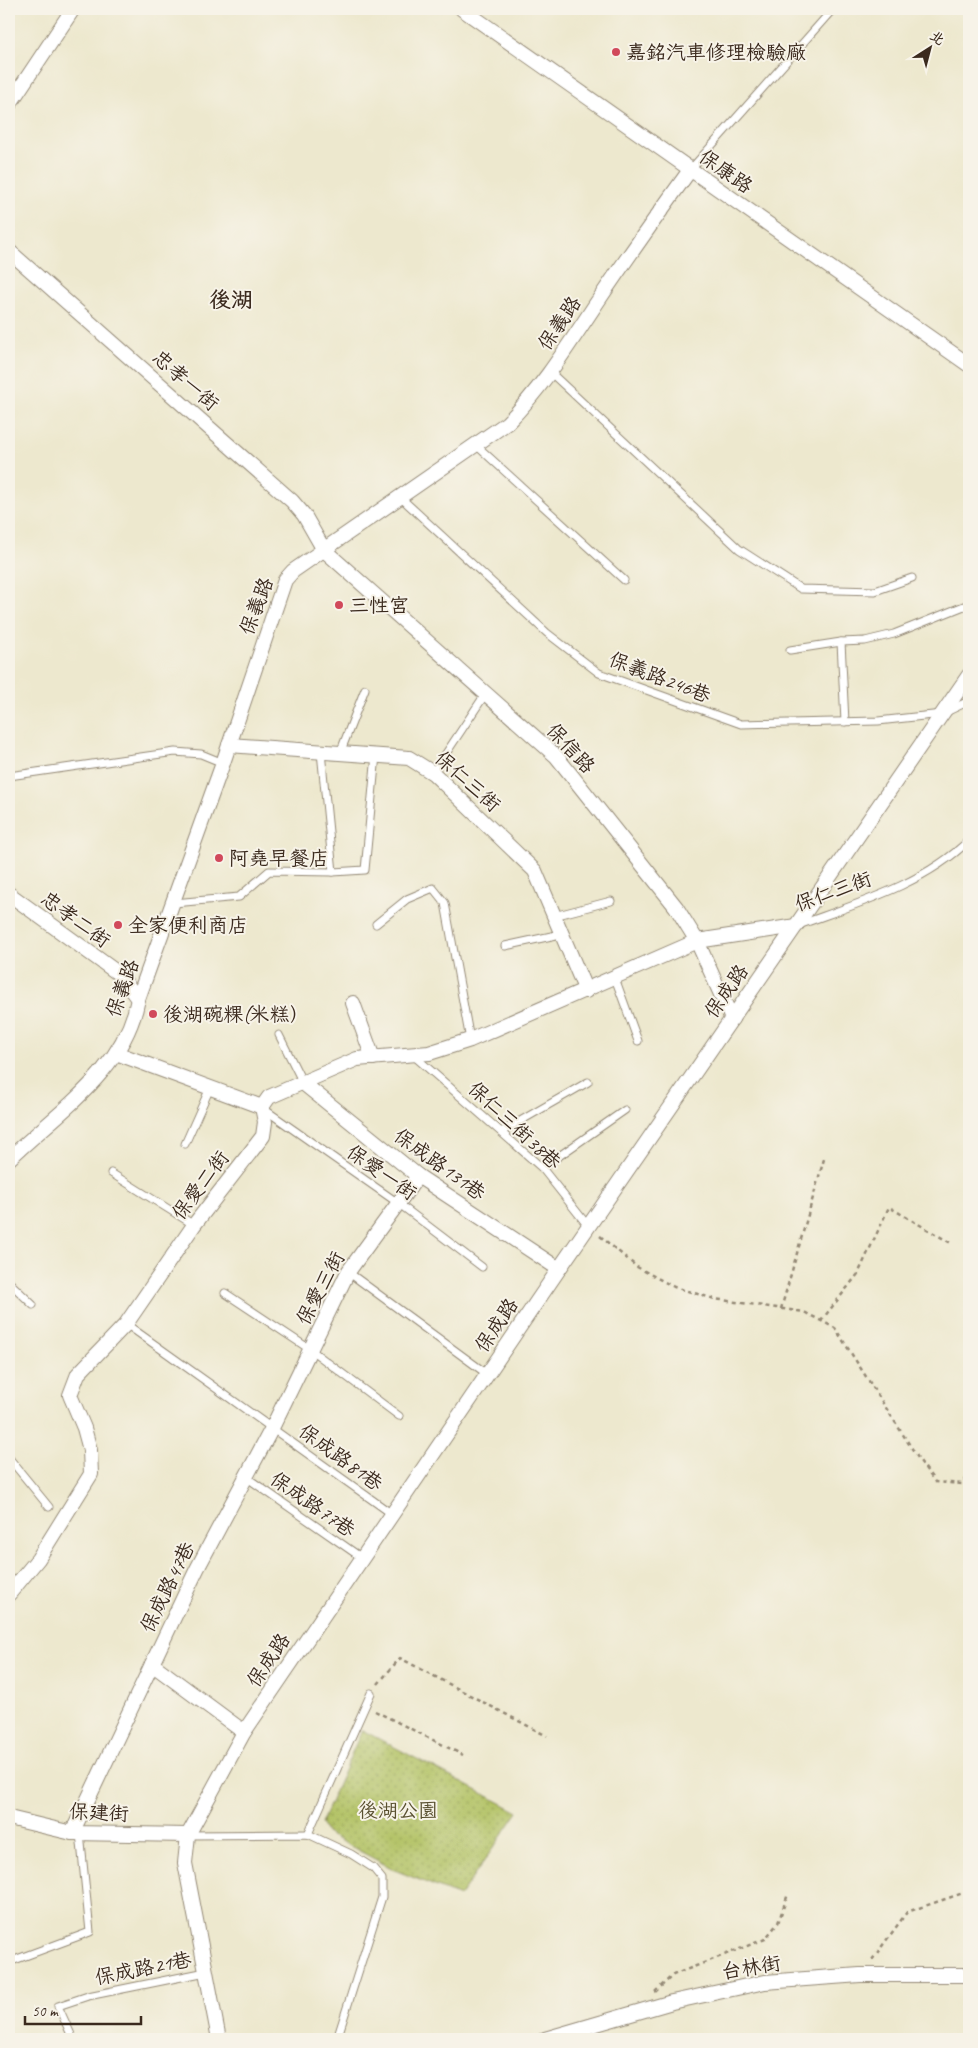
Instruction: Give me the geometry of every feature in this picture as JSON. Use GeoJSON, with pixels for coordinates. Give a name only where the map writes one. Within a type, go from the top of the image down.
{"type":"FeatureCollection","features":[{"type":"Feature","properties":{"kind":"street"},"geometry":{"type":"LineString","coordinates":[[9,105],[74,9]]}},
{"type":"Feature","properties":{"kind":"street","name":"保康路"},"geometry":{"type":"LineString","coordinates":[[462,9],[969,365]]}},
{"type":"Feature","properties":{"kind":"street","name":"保義路"},"geometry":{"type":"LineString","coordinates":[[9,1159],[93,1083],[116,1053],[135,1014],[138,999],[174,903],[285,580],[293,571],[507,423],[528,401],[550,372],[625,260],[690,170]]}},
{"type":"Feature","properties":{"kind":"street","name":"忠孝一街"},"geometry":{"type":"LineString","coordinates":[[9,251],[292,501],[304,515],[324,550]]}},
{"type":"Feature","properties":{"kind":"street","name":"保信路"},"geometry":{"type":"LineString","coordinates":[[324,550],[556,756],[676,907],[698,941],[732,1019]]}},
{"type":"Feature","properties":{"kind":"street","name":"保成路"},"geometry":{"type":"LineString","coordinates":[[219,2039],[185,1863],[188,1835],[244,1732],[486,1374],[969,675]]}},
{"type":"Feature","properties":{"kind":"street","name":"保仁三街"},"geometry":{"type":"LineString","coordinates":[[229,746],[376,754],[409,758],[433,773],[534,871],[586,991]]}},
{"type":"Feature","properties":{"kind":"street","name":"忠孝二街"},"geometry":{"type":"LineString","coordinates":[[9,894],[118,974],[138,999]]}},
{"type":"Feature","properties":{"kind":"street","name":"保仁三街"},"geometry":{"type":"LineString","coordinates":[[303,1083],[357,1059],[429,1053],[470,1040],[698,941],[796,926]]}},
{"type":"Feature","properties":{"kind":"street"},"geometry":{"type":"LineString","coordinates":[[353,1003],[373,1058]]}},
{"type":"Feature","properties":{"kind":"street"},"geometry":{"type":"LineString","coordinates":[[116,1053],[262,1107],[269,1097],[303,1083]]}},
{"type":"Feature","properties":{"kind":"street","name":"保成路131巷"},"geometry":{"type":"LineString","coordinates":[[303,1083],[418,1176],[559,1269]]}},
{"type":"Feature","properties":{"kind":"street","name":"保愛二街"},"geometry":{"type":"LineString","coordinates":[[9,1594],[38,1559],[91,1474],[90,1450],[84,1428],[70,1395],[78,1374],[126,1324],[194,1225],[263,1136],[265,1122],[262,1107]]}},
{"type":"Feature","properties":{"kind":"street","name":"保愛三街"},"geometry":{"type":"LineString","coordinates":[[272,1428],[348,1272],[418,1176]]}},
{"type":"Feature","properties":{"kind":"street","name":"保成路47巷"},"geometry":{"type":"LineString","coordinates":[[244,1732],[152,1664],[197,1569],[272,1428]]}},
{"type":"Feature","properties":{"kind":"street"},"geometry":{"type":"LineString","coordinates":[[76,1833],[152,1664]]}},
{"type":"Feature","properties":{"kind":"street","name":"保建街"},"geometry":{"type":"LineString","coordinates":[[9,1818],[76,1833],[188,1835]]}},
{"type":"Feature","properties":{"kind":"street","name":"台林街"},"geometry":{"type":"LineString","coordinates":[[545,2039],[672,2002],[765,1982],[860,1975],[969,1975]]}},
{"type":"Feature","properties":{"kind":"lane"},"geometry":{"type":"LineString","coordinates":[[690,170],[833,9]]}},
{"type":"Feature","properties":{"kind":"lane"},"geometry":{"type":"LineString","coordinates":[[550,372],[739,549],[801,589],[875,591],[912,578]]}},
{"type":"Feature","properties":{"kind":"lane"},"geometry":{"type":"LineString","coordinates":[[476,445],[624,580]]}},
{"type":"Feature","properties":{"kind":"lane","name":"保義路246巷"},"geometry":{"type":"LineString","coordinates":[[400,497],[547,633],[599,672],[741,724],[878,722],[942,714],[969,701]]}},
{"type":"Feature","properties":{"kind":"lane"},"geometry":{"type":"LineString","coordinates":[[790,650],[841,642],[865,642],[894,634],[969,604]]}},
{"type":"Feature","properties":{"kind":"lane"},"geometry":{"type":"LineString","coordinates":[[841,642],[845,722]]}},
{"type":"Feature","properties":{"kind":"lane"},"geometry":{"type":"LineString","coordinates":[[340,753],[366,689]]}},
{"type":"Feature","properties":{"kind":"lane"},"geometry":{"type":"LineString","coordinates":[[433,773],[486,694]]}},
{"type":"Feature","properties":{"kind":"lane"},"geometry":{"type":"LineString","coordinates":[[9,776],[175,752],[201,754],[223,763]]}},
{"type":"Feature","properties":{"kind":"lane"},"geometry":{"type":"LineString","coordinates":[[321,752],[333,872]]}},
{"type":"Feature","properties":{"kind":"lane"},"geometry":{"type":"LineString","coordinates":[[174,903],[239,897],[269,871],[333,872],[365,870],[376,754]]}},
{"type":"Feature","properties":{"kind":"lane","name":"保仁三街"},"geometry":{"type":"LineString","coordinates":[[796,926],[891,891],[956,854],[969,840]]}},
{"type":"Feature","properties":{"kind":"lane"},"geometry":{"type":"LineString","coordinates":[[376,924],[407,899],[433,888],[445,903],[470,1040]]}},
{"type":"Feature","properties":{"kind":"lane"},"geometry":{"type":"LineString","coordinates":[[554,916],[611,901]]}},
{"type":"Feature","properties":{"kind":"lane"},"geometry":{"type":"LineString","coordinates":[[505,946],[561,934]]}},
{"type":"Feature","properties":{"kind":"lane"},"geometry":{"type":"LineString","coordinates":[[615,978],[638,1041]]}},
{"type":"Feature","properties":{"kind":"lane"},"geometry":{"type":"LineString","coordinates":[[279,1035],[303,1083]]}},
{"type":"Feature","properties":{"kind":"lane","name":"保仁三街38巷"},"geometry":{"type":"LineString","coordinates":[[412,1055],[542,1168],[588,1226]]}},
{"type":"Feature","properties":{"kind":"lane"},"geometry":{"type":"LineString","coordinates":[[501,1132],[588,1082]]}},
{"type":"Feature","properties":{"kind":"lane"},"geometry":{"type":"LineString","coordinates":[[185,1144],[210,1088]]}},
{"type":"Feature","properties":{"kind":"lane","name":"保愛一街"},"geometry":{"type":"LineString","coordinates":[[262,1107],[398,1203],[482,1267]]}},
{"type":"Feature","properties":{"kind":"lane"},"geometry":{"type":"LineString","coordinates":[[542,1168],[625,1110]]}},
{"type":"Feature","properties":{"kind":"lane"},"geometry":{"type":"LineString","coordinates":[[111,1174],[194,1225]]}},
{"type":"Feature","properties":{"kind":"lane"},"geometry":{"type":"LineString","coordinates":[[348,1272],[486,1374]]}},
{"type":"Feature","properties":{"kind":"lane"},"geometry":{"type":"LineString","coordinates":[[9,1282],[34,1305]]}},
{"type":"Feature","properties":{"kind":"lane"},"geometry":{"type":"LineString","coordinates":[[225,1293],[311,1350],[400,1416]]}},
{"type":"Feature","properties":{"kind":"lane"},"geometry":{"type":"LineString","coordinates":[[126,1324],[272,1428]]}},
{"type":"Feature","properties":{"kind":"lane","name":"保成路81巷"},"geometry":{"type":"LineString","coordinates":[[272,1428],[392,1514]]}},
{"type":"Feature","properties":{"kind":"lane"},"geometry":{"type":"LineString","coordinates":[[9,1458],[49,1507]]}},
{"type":"Feature","properties":{"kind":"lane","name":"保成路77巷"},"geometry":{"type":"LineString","coordinates":[[246,1477],[362,1558]]}},
{"type":"Feature","properties":{"kind":"lane"},"geometry":{"type":"LineString","coordinates":[[308,1834],[371,1693]]}},
{"type":"Feature","properties":{"kind":"lane"},"geometry":{"type":"LineString","coordinates":[[9,1962],[90,1932],[76,1833]]}},
{"type":"Feature","properties":{"kind":"lane"},"geometry":{"type":"LineString","coordinates":[[188,1835],[308,1834],[351,1854],[373,1868],[382,1880],[382,1896],[337,2039]]}},
{"type":"Feature","properties":{"kind":"lane","name":"保成路21巷"},"geometry":{"type":"LineString","coordinates":[[73,2039],[58,2006],[88,1996],[206,1972]]}},
{"type":"Feature","properties":{"kind":"path"},"geometry":{"type":"LineString","coordinates":[[780,1309],[824,1159]]}},
{"type":"Feature","properties":{"kind":"path"},"geometry":{"type":"LineString","coordinates":[[821,1321],[858,1274],[889,1207],[951,1243]]}},
{"type":"Feature","properties":{"kind":"path"},"geometry":{"type":"LineString","coordinates":[[588,1226],[637,1267],[674,1287],[715,1299],[804,1312],[835,1328],[935,1482],[963,1484],[969,1474]]}},
{"type":"Feature","properties":{"kind":"path"},"geometry":{"type":"LineString","coordinates":[[371,1693],[400,1658],[547,1736]]}},
{"type":"Feature","properties":{"kind":"path"},"geometry":{"type":"LineString","coordinates":[[365,1706],[463,1755]]}},
{"type":"Feature","properties":{"kind":"path"},"geometry":{"type":"LineString","coordinates":[[860,1975],[907,1912],[969,1891]]}},
{"type":"Feature","properties":{"kind":"path"},"geometry":{"type":"LineString","coordinates":[[652,1994],[673,1975],[765,1939],[778,1923],[788,1894]]}},
{"type":"Feature","properties":{"kind":"green space","name":"後湖公園"},"geometry":{"type":"Polygon","coordinates":[[[362,1730],[518,1812],[460,1896],[397,1871],[326,1833],[321,1823],[362,1730]]]}},
{"type":"Feature","properties":{"kind":"place","name":"嘉銘汽車修理檢驗廠"},"geometry":{"type":"Point","coordinates":[616,52]}},
{"type":"Feature","properties":{"kind":"place","name":"三性宮"},"geometry":{"type":"Point","coordinates":[339,605]}},
{"type":"Feature","properties":{"kind":"place","name":"阿堯早餐店"},"geometry":{"type":"Point","coordinates":[219,858]}},
{"type":"Feature","properties":{"kind":"place","name":"全家便利商店"},"geometry":{"type":"Point","coordinates":[118,925]}},
{"type":"Feature","properties":{"kind":"place","name":"後湖碗粿(米糕）"},"geometry":{"type":"Point","coordinates":[153,1014]}},
{"type":"Feature","properties":{"kind":"district","name":"後湖"},"geometry":{"type":"Point","coordinates":[231,299]}}]}
